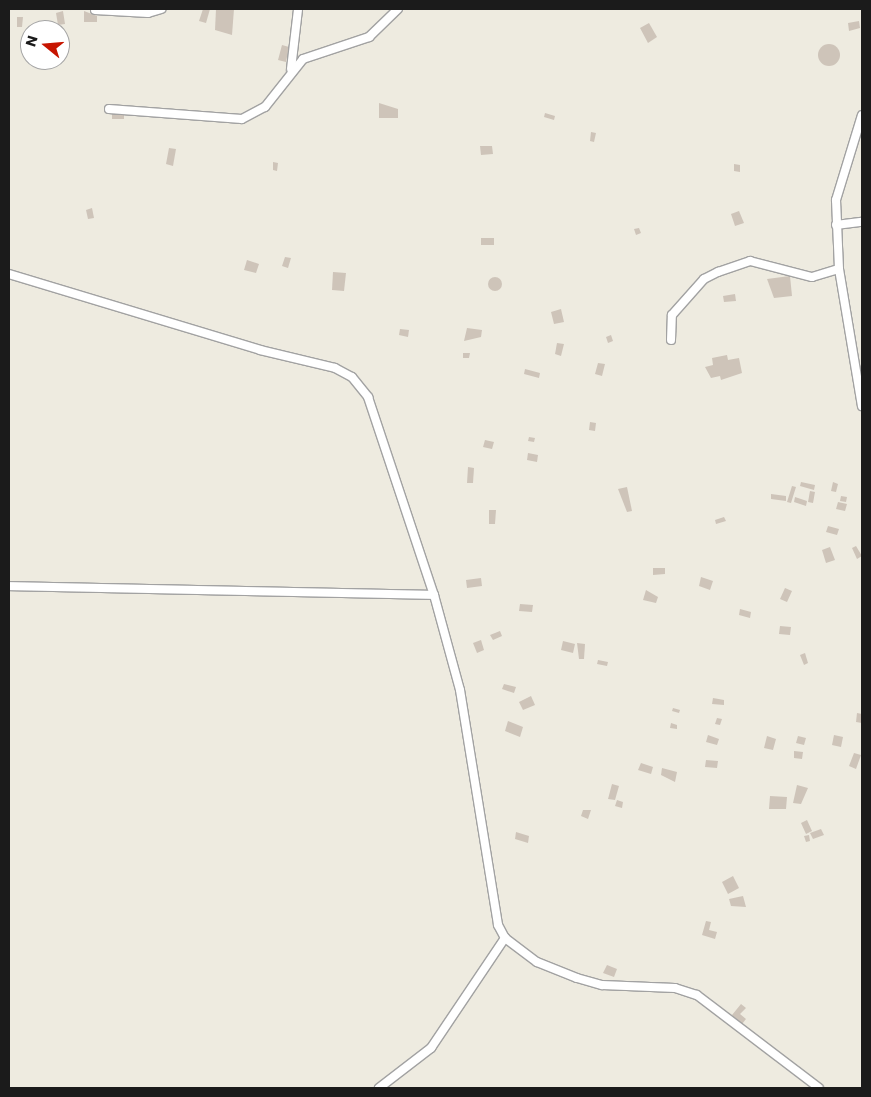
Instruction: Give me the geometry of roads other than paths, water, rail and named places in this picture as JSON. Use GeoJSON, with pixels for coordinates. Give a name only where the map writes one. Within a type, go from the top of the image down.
{"type":"FeatureCollection","features":[{"type":"Feature","properties":{"kind":"street"},"geometry":{"type":"LineString","coordinates":[[95,10],[148,13],[161,9]]}},
{"type":"Feature","properties":{"kind":"street"},"geometry":{"type":"LineString","coordinates":[[292,69],[298,9]]}},
{"type":"Feature","properties":{"kind":"street"},"geometry":{"type":"LineString","coordinates":[[109,109],[242,119],[265,107],[292,69],[310,56],[369,37],[398,9]]}},
{"type":"Feature","properties":{"kind":"street"},"geometry":{"type":"LineString","coordinates":[[862,115],[840,176],[836,226],[839,269],[862,406]]}},
{"type":"Feature","properties":{"kind":"street"},"geometry":{"type":"LineString","coordinates":[[836,226],[862,222]]}},
{"type":"Feature","properties":{"kind":"street"},"geometry":{"type":"LineString","coordinates":[[671,340],[672,315],[704,279],[718,272],[750,261],[812,277],[839,269]]}},
{"type":"Feature","properties":{"kind":"street"},"geometry":{"type":"LineString","coordinates":[[9,274],[241,345],[335,368],[352,377],[368,397],[434,595],[460,690],[498,925],[505,938],[537,962],[577,978],[697,995],[819,1088]]}},
{"type":"Feature","properties":{"kind":"street"},"geometry":{"type":"LineString","coordinates":[[9,586],[434,595]]}},
{"type":"Feature","properties":{"kind":"street"},"geometry":{"type":"LineString","coordinates":[[379,1088],[431,1048],[505,938]]}}]}
